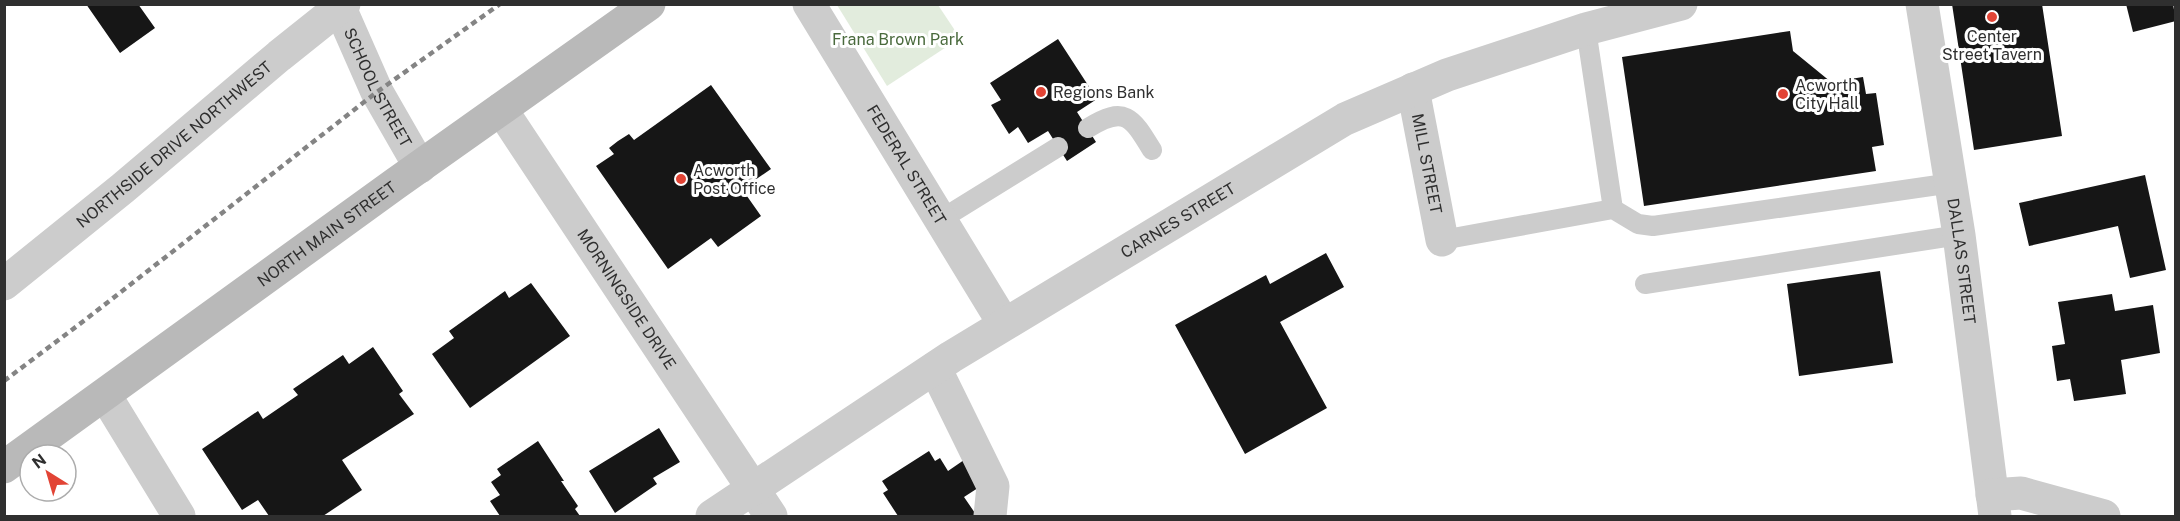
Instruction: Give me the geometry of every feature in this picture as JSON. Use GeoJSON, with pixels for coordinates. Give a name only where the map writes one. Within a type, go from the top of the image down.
{"type":"FeatureCollection","features":[{"type":"Feature","properties":{"kind":"main road","name":"NORTH MAIN STREET"},"geometry":{"type":"LineString","coordinates":[[4,467],[650,4]]}},
{"type":"Feature","properties":{"kind":"street","name":"FEDERAL STREET"},"geometry":{"type":"LineString","coordinates":[[809,4],[1004,324]]}},
{"type":"Feature","properties":{"kind":"street","name":"CARNES STREET"},"geometry":{"type":"LineString","coordinates":[[712,516],[762,503],[935,368],[1345,119],[1447,75],[1586,29],[1681,4]]}},
{"type":"Feature","properties":{"kind":"street","name":"DALLAS STREET"},"geometry":{"type":"LineString","coordinates":[[1922,4],[1952,183],[1993,506]]}},
{"type":"Feature","properties":{"kind":"street","name":"SCHOOL STREET"},"geometry":{"type":"LineString","coordinates":[[342,6],[377,92],[420,167]]}},
{"type":"Feature","properties":{"kind":"street","name":"NORTHSIDE DRIVE NORTHWEST"},"geometry":{"type":"LineString","coordinates":[[4,284],[342,6]]}},
{"type":"Feature","properties":{"kind":"street","name":"MILL STREET"},"geometry":{"type":"LineString","coordinates":[[1413,89],[1442,240]]}},
{"type":"Feature","properties":{"kind":"street","name":"MORNINGSIDE DRIVE"},"geometry":{"type":"LineString","coordinates":[[501,109],[762,503]]}},
{"type":"Feature","properties":{"kind":"street"},"geometry":{"type":"LineString","coordinates":[[935,368],[993,486],[990,516]]}},
{"type":"Feature","properties":{"kind":"street"},"geometry":{"type":"LineString","coordinates":[[105,395],[180,516]]}},
{"type":"Feature","properties":{"kind":"street"},"geometry":{"type":"LineString","coordinates":[[1993,506],[2022,493],[2104,516]]}},
{"type":"Feature","properties":{"kind":"lane"},"geometry":{"type":"LineString","coordinates":[[1586,29],[1613,209]]}},
{"type":"Feature","properties":{"kind":"lane"},"geometry":{"type":"LineString","coordinates":[[1088,128],[1105,118],[1121,116],[1128,118],[1141,131],[1152,150]]}},
{"type":"Feature","properties":{"kind":"lane"},"geometry":{"type":"LineString","coordinates":[[940,220],[1058,147]]}},
{"type":"Feature","properties":{"kind":"lane"},"geometry":{"type":"LineString","coordinates":[[1442,240],[1613,209],[1638,224],[1653,226],[1952,183]]}},
{"type":"Feature","properties":{"kind":"lane"},"geometry":{"type":"LineString","coordinates":[[1645,284],[1959,235]]}},
{"type":"Feature","properties":{"kind":"green space","name":"Frana Brown Park"},"geometry":{"type":"Polygon","coordinates":[[[837,5],[938,5],[960,38],[887,86],[837,5]]]}},
{"type":"Feature","properties":{"kind":"building"},"geometry":{"type":"Polygon","coordinates":[[[86,4],[138,4],[155,28],[120,53],[86,4]]]}},
{"type":"Feature","properties":{"kind":"building"},"geometry":{"type":"Polygon","coordinates":[[[1952,4],[2042,4],[2062,136],[1974,150],[1952,4]]]}},
{"type":"Feature","properties":{"kind":"building"},"geometry":{"type":"Polygon","coordinates":[[[2126,4],[2173,4],[2176,21],[2133,32],[2126,4]]]}},
{"type":"Feature","properties":{"kind":"building"},"geometry":{"type":"Polygon","coordinates":[[[1790,31],[1793,51],[1831,82],[1863,77],[1866,94],[1876,93],[1884,145],[1872,147],[1876,171],[1644,206],[1622,57],[1790,31]]]}},
{"type":"Feature","properties":{"kind":"building"},"geometry":{"type":"Polygon","coordinates":[[[1058,39],[1097,99],[1077,112],[1096,142],[1067,161],[1048,131],[1028,143],[1018,127],[1009,134],[991,105],[1001,100],[990,83],[1058,39]]]}},
{"type":"Feature","properties":{"kind":"building","name":"Acworth Post Office"},"geometry":{"type":"Polygon","coordinates":[[[711,85],[771,169],[742,189],[761,216],[718,247],[711,238],[668,269],[596,166],[614,154],[609,148],[618,141],[629,134],[634,140],[711,85]]]}},
{"type":"Feature","properties":{"kind":"building"},"geometry":{"type":"Polygon","coordinates":[[[2145,175],[2166,270],[2130,278],[2118,226],[2029,246],[2019,203],[2145,175]]]}},
{"type":"Feature","properties":{"kind":"building"},"geometry":{"type":"Polygon","coordinates":[[[1326,253],[1344,287],[1280,322],[1327,408],[1245,454],[1175,325],[1266,275],[1270,284],[1326,253]]]}},
{"type":"Feature","properties":{"kind":"building"},"geometry":{"type":"Polygon","coordinates":[[[1880,271],[1893,363],[1799,376],[1787,284],[1880,271]]]}},
{"type":"Feature","properties":{"kind":"building"},"geometry":{"type":"Polygon","coordinates":[[[531,283],[570,336],[470,408],[432,354],[454,338],[449,331],[505,291],[509,298],[531,283]]]}},
{"type":"Feature","properties":{"kind":"building"},"geometry":{"type":"Polygon","coordinates":[[[2112,294],[2115,311],[2153,305],[2160,353],[2121,360],[2126,394],[2074,401],[2070,379],[2057,381],[2052,346],[2065,344],[2058,302],[2112,294]]]}},
{"type":"Feature","properties":{"kind":"building"},"geometry":{"type":"Polygon","coordinates":[[[373,347],[403,391],[399,394],[414,414],[342,460],[362,490],[323,516],[269,516],[258,500],[242,510],[202,449],[258,411],[263,419],[298,395],[293,389],[343,355],[349,364],[373,347]]]}},
{"type":"Feature","properties":{"kind":"building"},"geometry":{"type":"Polygon","coordinates":[[[659,428],[680,462],[653,478],[657,484],[615,513],[589,471],[659,428]]]}},
{"type":"Feature","properties":{"kind":"building"},"geometry":{"type":"Polygon","coordinates":[[[538,441],[578,506],[575,509],[580,516],[500,516],[490,501],[500,495],[491,482],[501,475],[497,469],[538,441]]]}},
{"type":"Feature","properties":{"kind":"building"},"geometry":{"type":"Polygon","coordinates":[[[929,451],[935,461],[940,458],[948,471],[964,460],[981,486],[964,497],[977,516],[898,516],[883,493],[888,490],[882,481],[929,451]]]}},
{"type":"Feature","properties":{"kind":"railway"},"geometry":{"type":"LineString","coordinates":[[4,381],[377,92],[500,4]]}},
{"type":"Feature","properties":{"kind":"place","name":"Center Street Tavern"},"geometry":{"type":"Point","coordinates":[1992,17]}},
{"type":"Feature","properties":{"kind":"place","name":"Regions Bank"},"geometry":{"type":"Point","coordinates":[1041,92]}},
{"type":"Feature","properties":{"kind":"place","name":"Acworth City Hall"},"geometry":{"type":"Point","coordinates":[1783,94]}},
{"type":"Feature","properties":{"kind":"place","name":"Acworth Post Office"},"geometry":{"type":"Point","coordinates":[681,179]}}]}
